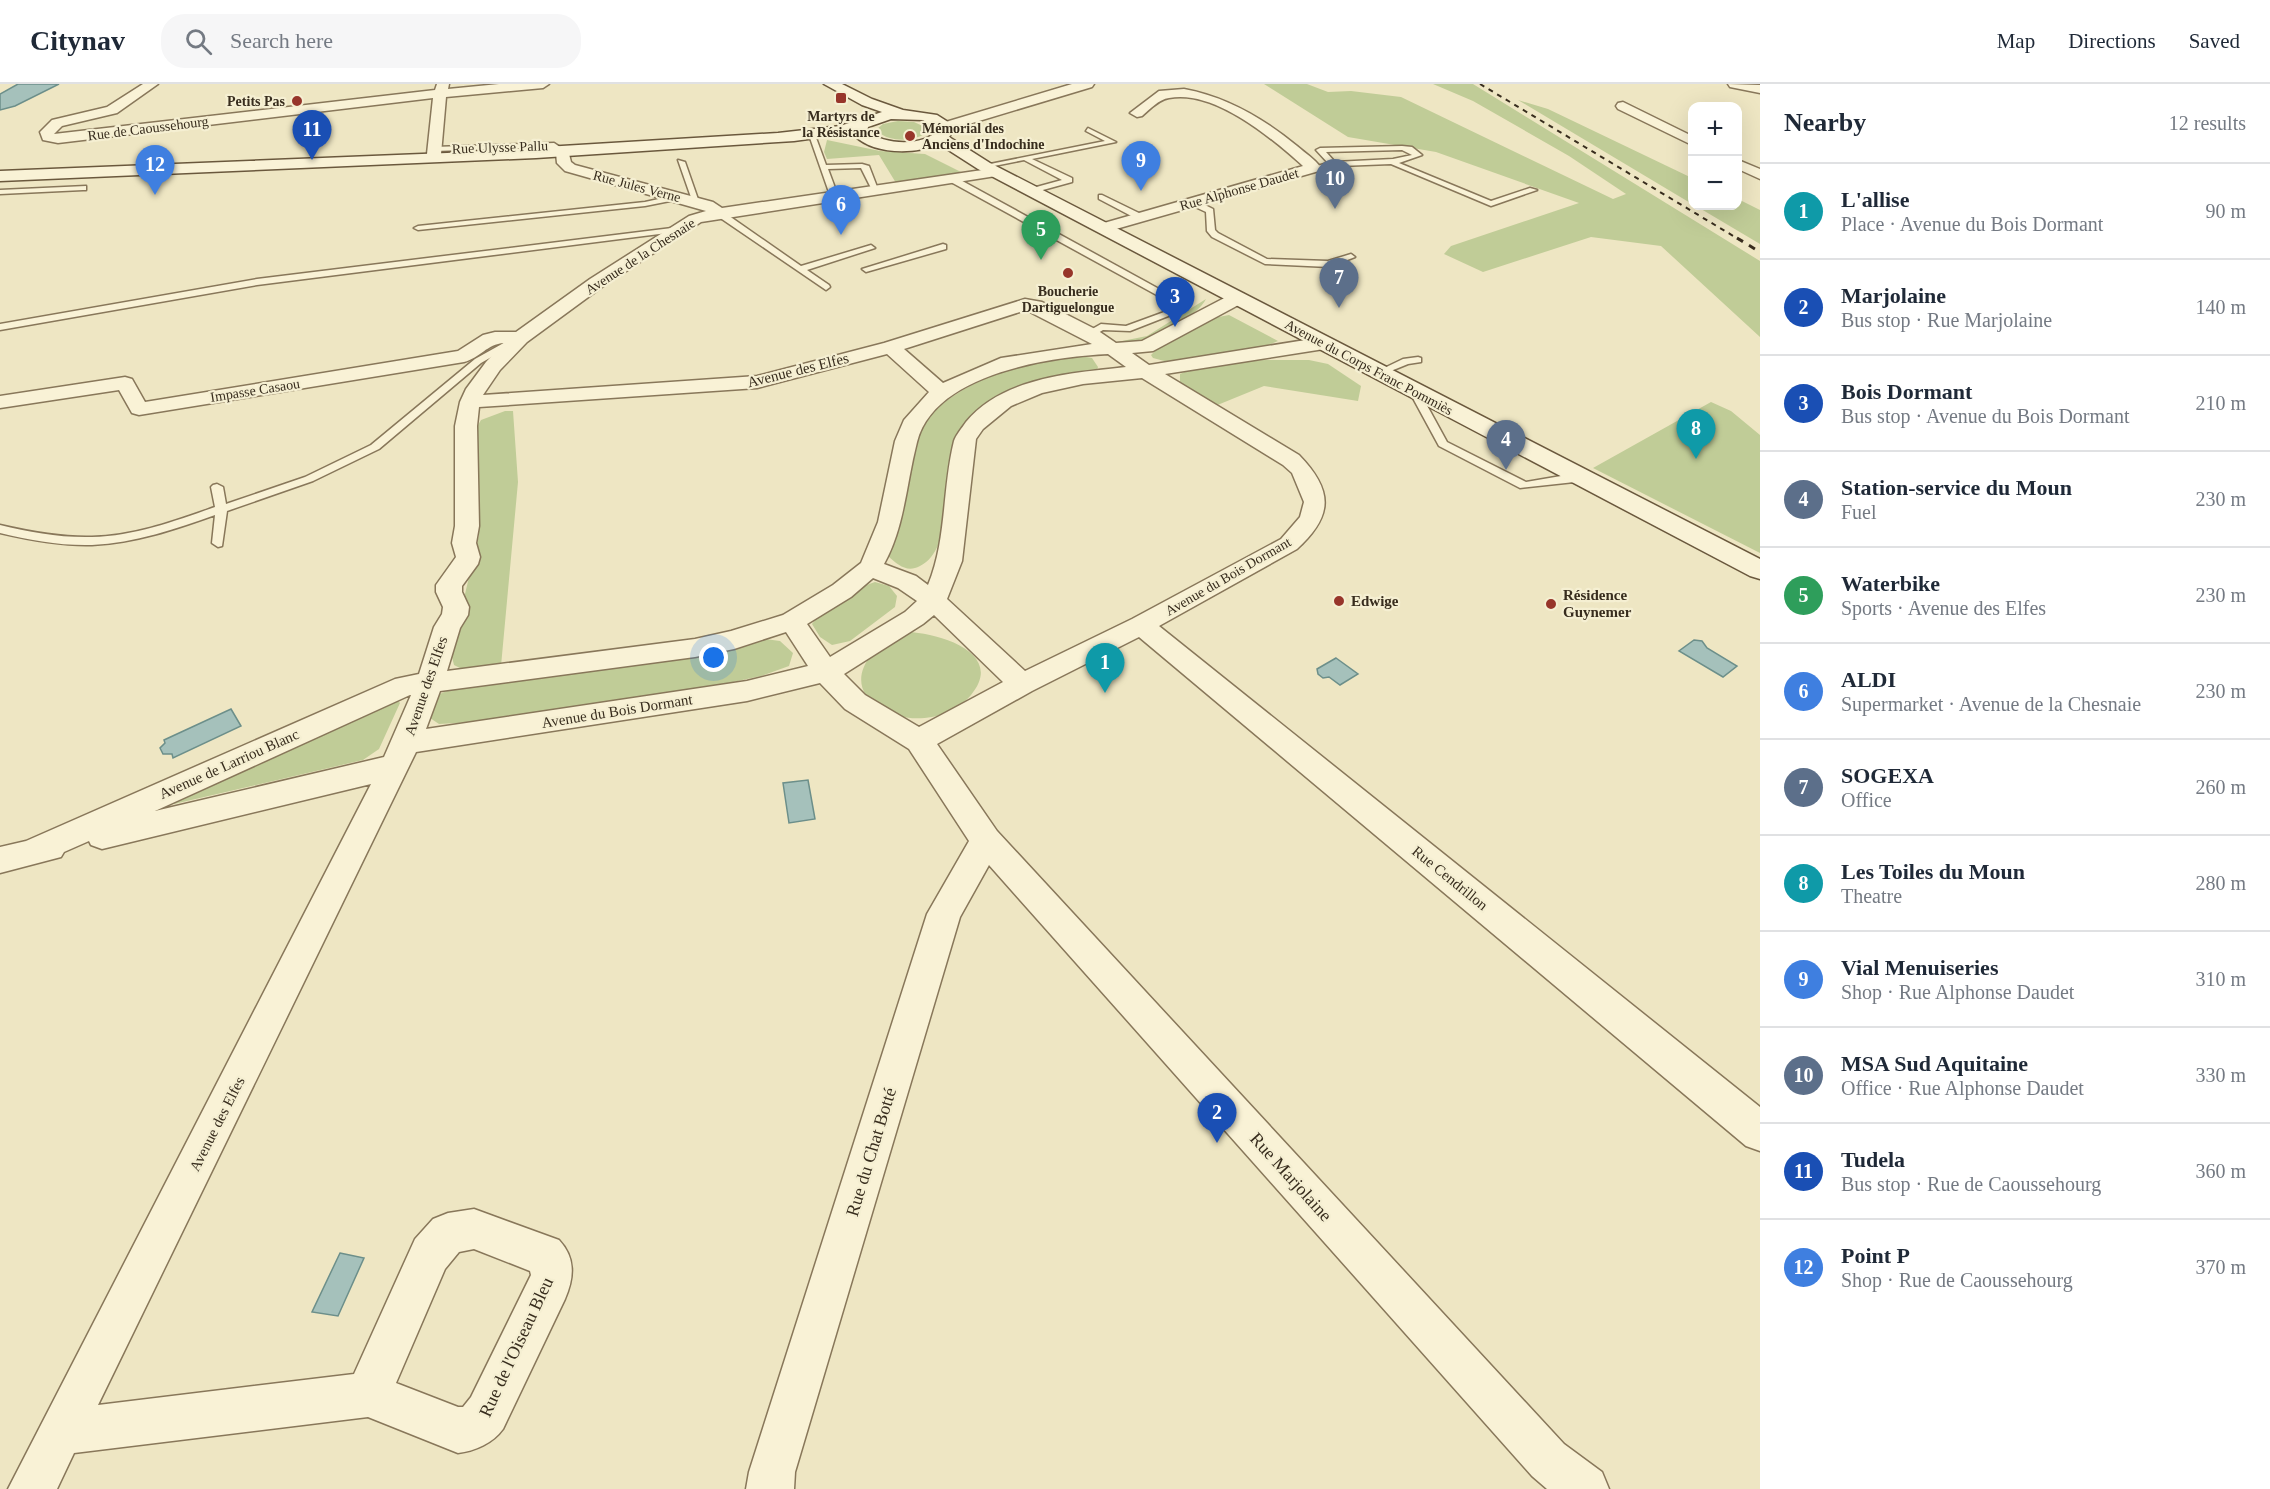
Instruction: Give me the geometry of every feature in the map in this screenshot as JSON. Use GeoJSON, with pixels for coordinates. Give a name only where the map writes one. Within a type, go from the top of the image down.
{"type":"FeatureCollection","features":[{"type":"Feature","properties":{"kind":"main road"},"geometry":{"type":"LineString","coordinates":[[831,84],[867,102],[901,114],[929,118],[992,111]]}},
{"type":"Feature","properties":{"kind":"main road"},"geometry":{"type":"LineString","coordinates":[[864,128],[888,145],[920,145],[942,132],[992,111],[1087,84]]}},
{"type":"Feature","properties":{"kind":"main road"},"geometry":{"type":"LineString","coordinates":[[1735,84],[1760,89]]}},
{"type":"Feature","properties":{"kind":"main road"},"geometry":{"type":"LineString","coordinates":[[864,128],[871,110],[867,102]]}},
{"type":"Feature","properties":{"kind":"main road"},"geometry":{"type":"LineString","coordinates":[[0,176],[563,153],[815,134],[864,128],[901,114]]}},
{"type":"Feature","properties":{"kind":"main road","name":"Avenue du Corps Franc Pommiès"},"geometry":{"type":"LineString","coordinates":[[929,118],[942,132],[986,167]]}},
{"type":"Feature","properties":{"kind":"main road","name":"Avenue du Corps Franc Pommiès"},"geometry":{"type":"LineString","coordinates":[[920,145],[986,167],[1032,190],[1760,570]]}},
{"type":"Feature","properties":{"kind":"street","name":"Rue de Caoussehourg"},"geometry":{"type":"LineString","coordinates":[[152,84],[112,110],[57,123],[46,132],[48,137],[58,139],[164,127],[442,88]]}},
{"type":"Feature","properties":{"kind":"street"},"geometry":{"type":"LineString","coordinates":[[442,88],[543,84]]}},
{"type":"Feature","properties":{"kind":"street","name":"Rue Ulysse Pallu"},"geometry":{"type":"LineString","coordinates":[[434,152],[438,99],[442,88]]}},
{"type":"Feature","properties":{"kind":"street","name":"Rue Alphonse Daudet"},"geometry":{"type":"LineString","coordinates":[[1137,113],[1163,94],[1200,88],[1240,106],[1256,117],[1314,168]]}},
{"type":"Feature","properties":{"kind":"street"},"geometry":{"type":"LineString","coordinates":[[1623,106],[1688,139]]}},
{"type":"Feature","properties":{"kind":"street","name":"Rue Jules Verne"},"geometry":{"type":"LineString","coordinates":[[563,153],[564,163],[570,168],[697,203],[719,213]]}},
{"type":"Feature","properties":{"kind":"street"},"geometry":{"type":"LineString","coordinates":[[1742,166],[1760,175]]}},
{"type":"Feature","properties":{"kind":"street","name":"Avenue de la Chesnaie"},"geometry":{"type":"LineString","coordinates":[[470,402],[476,389],[493,366],[520,338],[596,283],[695,219],[719,213],[952,178],[986,167]]}},
{"type":"Feature","properties":{"kind":"street","name":"Rue Alphonse Daudet"},"geometry":{"type":"LineString","coordinates":[[1103,228],[1314,168]]}},
{"type":"Feature","properties":{"kind":"street"},"geometry":{"type":"LineString","coordinates":[[430,682],[695,648],[734,640],[792,621],[842,591],[870,568],[880,550],[890,522],[906,441],[914,420],[940,392],[1008,362],[1078,350],[1146,347],[1238,298]]}},
{"type":"Feature","properties":{"kind":"street","name":"Avenue des Elfes"},"geometry":{"type":"LineString","coordinates":[[32,1489],[401,755],[430,682],[447,627],[455,615],[456,607],[449,592],[449,585],[466,564],[468,557],[464,543],[466,426],[470,402],[757,382],[891,347],[1018,304],[1036,306],[1114,349]]}},
{"type":"Feature","properties":{"kind":"street","name":"Impasse Casaou"},"geometry":{"type":"LineString","coordinates":[[0,402],[125,383],[139,409],[464,356],[484,339],[520,338]]}},
{"type":"Feature","properties":{"kind":"street","name":"Avenue du Bois Dormant"},"geometry":{"type":"LineString","coordinates":[[401,755],[747,691],[826,672],[914,618],[934,601],[950,561],[965,439],[974,424],[991,410],[1020,394],[1104,374],[1145,371],[1324,343]]}},
{"type":"Feature","properties":{"kind":"street"},"geometry":{"type":"LineString","coordinates":[[891,347],[940,392]]}},
{"type":"Feature","properties":{"kind":"street","name":"Avenue du Bois Dormant"},"geometry":{"type":"LineString","coordinates":[[919,741],[1023,684],[1141,625],[1289,544],[1312,518],[1315,502],[1302,471],[1281,452],[1145,371],[1114,349]]}},
{"type":"Feature","properties":{"kind":"street"},"geometry":{"type":"LineString","coordinates":[[870,568],[907,582],[934,601],[1023,684]]}},
{"type":"Feature","properties":{"kind":"street"},"geometry":{"type":"LineString","coordinates":[[792,621],[826,672],[855,702],[919,741]]}},
{"type":"Feature","properties":{"kind":"street","name":"Rue Cendrillon"},"geometry":{"type":"LineString","coordinates":[[1141,625],[1760,1132]]}},
{"type":"Feature","properties":{"kind":"street","name":"Avenue de Larriou Blanc"},"geometry":{"type":"LineString","coordinates":[[9,861],[405,686],[430,682]]}},
{"type":"Feature","properties":{"kind":"street","name":"Rue Marjolaine"},"geometry":{"type":"LineString","coordinates":[[919,741],[986,840],[1555,1475],[1585,1489]]}},
{"type":"Feature","properties":{"kind":"street","name":"Avenue de Larriou Blanc"},"geometry":{"type":"LineString","coordinates":[[9,861],[401,755]]}},
{"type":"Feature","properties":{"kind":"street","name":"Rue du Chat Botté"},"geometry":{"type":"LineString","coordinates":[[769,1483],[944,914],[986,840]]}},
{"type":"Feature","properties":{"kind":"street","name":"Rue de l'Oiseau Bleu"},"geometry":{"type":"LineString","coordinates":[[62,1432],[368,1395],[458,1430],[471,1429],[480,1422],[550,1284],[553,1272],[551,1262],[544,1255],[474,1229],[448,1234],[430,1254],[368,1395]]}},
{"type":"Feature","properties":{"kind":"lane"},"geometry":{"type":"LineString","coordinates":[[986,167],[1112,142],[1088,130]]}},
{"type":"Feature","properties":{"kind":"lane"},"geometry":{"type":"LineString","coordinates":[[815,134],[834,196]]}},
{"type":"Feature","properties":{"kind":"lane","name":"Rue Ulysse Pallu"},"geometry":{"type":"LineString","coordinates":[[434,152],[555,144],[563,153]]}},
{"type":"Feature","properties":{"kind":"lane"},"geometry":{"type":"LineString","coordinates":[[1332,163],[1320,150],[1402,148],[1409,149],[1418,155],[1394,163]]}},
{"type":"Feature","properties":{"kind":"lane"},"geometry":{"type":"LineString","coordinates":[[1025,158],[1069,180],[1032,190]]}},
{"type":"Feature","properties":{"kind":"lane"},"geometry":{"type":"LineString","coordinates":[[1314,168],[1332,163],[1377,161],[1394,163],[1491,204],[1533,190]]}},
{"type":"Feature","properties":{"kind":"lane"},"geometry":{"type":"LineString","coordinates":[[681,162],[697,203]]}},
{"type":"Feature","properties":{"kind":"lane"},"geometry":{"type":"LineString","coordinates":[[824,167],[862,166],[866,168],[876,190]]}},
{"type":"Feature","properties":{"kind":"lane"},"geometry":{"type":"LineString","coordinates":[[952,178],[1167,297],[1174,304],[1171,313],[1127,330],[1101,327],[1090,334]]}},
{"type":"Feature","properties":{"kind":"lane"},"geometry":{"type":"LineString","coordinates":[[0,192],[83,188]]}},
{"type":"Feature","properties":{"kind":"lane"},"geometry":{"type":"LineString","coordinates":[[1102,196],[1140,217]]}},
{"type":"Feature","properties":{"kind":"lane"},"geometry":{"type":"LineString","coordinates":[[418,228],[645,204],[677,197]]}},
{"type":"Feature","properties":{"kind":"lane"},"geometry":{"type":"LineString","coordinates":[[1194,202],[1210,211],[1211,231],[1215,235],[1264,261],[1329,264],[1351,257]]}},
{"type":"Feature","properties":{"kind":"lane"},"geometry":{"type":"LineString","coordinates":[[719,213],[826,287]]}},
{"type":"Feature","properties":{"kind":"lane"},"geometry":{"type":"LineString","coordinates":[[0,327],[257,282],[680,229]]}},
{"type":"Feature","properties":{"kind":"lane"},"geometry":{"type":"LineString","coordinates":[[800,269],[871,248]]}},
{"type":"Feature","properties":{"kind":"lane"},"geometry":{"type":"LineString","coordinates":[[866,269],[943,248]]}},
{"type":"Feature","properties":{"kind":"lane"},"geometry":{"type":"LineString","coordinates":[[0,529],[35,537],[93,541],[157,531],[309,479],[375,447],[478,361],[520,338]]}},
{"type":"Feature","properties":{"kind":"lane"},"geometry":{"type":"LineString","coordinates":[[1381,372],[1406,361],[1418,360]]}},
{"type":"Feature","properties":{"kind":"lane"},"geometry":{"type":"LineString","coordinates":[[1413,389],[1443,444],[1524,486],[1561,479],[1584,478]]}},
{"type":"Feature","properties":{"kind":"lane"},"geometry":{"type":"LineString","coordinates":[[217,487],[221,511],[219,543]]}},
{"type":"Feature","properties":{"kind":"green space"},"geometry":{"type":"Polygon","coordinates":[[[1264,84],[1307,84],[1328,92],[1351,91],[1401,97],[1613,199],[1626,194],[1569,156],[1473,101],[1433,84],[1473,84],[1760,261],[1760,337],[1661,246],[1591,237],[1483,272],[1444,254],[1451,246],[1579,203],[1436,152],[1348,137],[1264,84]]]}},
{"type":"Feature","properties":{"kind":"green space"},"geometry":{"type":"Polygon","coordinates":[[[1518,100],[1548,109],[1688,176],[1688,202],[1518,100]]]}},
{"type":"Feature","properties":{"kind":"green space"},"geometry":{"type":"Polygon","coordinates":[[[898,121],[914,122],[925,127],[926,133],[902,140],[889,138],[878,132],[877,129],[883,124],[898,121]]]}},
{"type":"Feature","properties":{"kind":"green space"},"geometry":{"type":"Polygon","coordinates":[[[827,140],[880,151],[925,154],[963,173],[896,183],[879,155],[827,159],[824,152],[827,140]]]}},
{"type":"Feature","properties":{"kind":"green space"},"geometry":{"type":"Polygon","coordinates":[[[1742,201],[1760,210],[1760,244],[1703,210],[1742,210],[1742,201]]]}},
{"type":"Feature","properties":{"kind":"green space"},"geometry":{"type":"Polygon","coordinates":[[[1206,299],[1184,321],[1161,335],[1139,343],[1117,342],[1147,336],[1206,299]]]}},
{"type":"Feature","properties":{"kind":"green space"},"geometry":{"type":"Polygon","coordinates":[[[1229,315],[1278,341],[1266,346],[1168,362],[1153,358],[1151,355],[1208,319],[1229,315]]]}},
{"type":"Feature","properties":{"kind":"green space"},"geometry":{"type":"Polygon","coordinates":[[[1075,355],[1092,358],[1098,367],[1097,370],[1011,393],[991,401],[974,413],[960,429],[952,450],[949,497],[938,546],[930,558],[920,566],[911,569],[903,567],[888,556],[903,508],[916,435],[929,416],[946,401],[993,375],[1075,355]]]}},
{"type":"Feature","properties":{"kind":"green space"},"geometry":{"type":"Polygon","coordinates":[[[1309,360],[1328,364],[1361,386],[1358,401],[1264,386],[1215,406],[1180,382],[1180,374],[1209,365],[1243,361],[1309,360]]]}},
{"type":"Feature","properties":{"kind":"green space"},"geometry":{"type":"Polygon","coordinates":[[[1711,402],[1731,411],[1760,435],[1760,553],[1593,468],[1711,402]]]}},
{"type":"Feature","properties":{"kind":"green space"},"geometry":{"type":"Polygon","coordinates":[[[505,411],[513,411],[518,482],[501,666],[464,670],[454,665],[451,653],[479,535],[477,427],[481,420],[505,411]]]}},
{"type":"Feature","properties":{"kind":"green space"},"geometry":{"type":"Polygon","coordinates":[[[875,582],[889,586],[897,596],[895,607],[850,641],[832,645],[820,637],[812,624],[818,617],[840,599],[875,582]]]}},
{"type":"Feature","properties":{"kind":"green space"},"geometry":{"type":"Polygon","coordinates":[[[908,632],[936,636],[951,641],[975,657],[980,668],[980,680],[971,695],[952,710],[931,717],[909,718],[888,713],[872,703],[863,689],[862,672],[873,653],[908,632]]]}},
{"type":"Feature","properties":{"kind":"green space"},"geometry":{"type":"Polygon","coordinates":[[[765,639],[780,641],[793,653],[789,666],[761,676],[700,689],[474,722],[439,724],[427,716],[435,696],[449,690],[706,654],[765,639]]]}},
{"type":"Feature","properties":{"kind":"green space"},"geometry":{"type":"Polygon","coordinates":[[[395,697],[400,703],[379,749],[363,760],[174,804],[176,795],[395,697]]]}},
{"type":"Feature","properties":{"kind":"water"},"geometry":{"type":"Polygon","coordinates":[[[18,84],[59,84],[15,106],[0,110],[0,94],[18,84]]]}},
{"type":"Feature","properties":{"kind":"water"},"geometry":{"type":"Polygon","coordinates":[[[1694,640],[1702,641],[1707,648],[1737,666],[1723,677],[1679,651],[1694,640]]]}},
{"type":"Feature","properties":{"kind":"water"},"geometry":{"type":"Polygon","coordinates":[[[1336,658],[1358,674],[1340,685],[1329,677],[1323,678],[1318,674],[1317,669],[1336,658]]]}},
{"type":"Feature","properties":{"kind":"water"},"geometry":{"type":"Polygon","coordinates":[[[231,709],[241,726],[173,758],[172,754],[163,754],[160,748],[165,743],[164,740],[231,709]]]}},
{"type":"Feature","properties":{"kind":"water"},"geometry":{"type":"Polygon","coordinates":[[[808,780],[815,819],[789,823],[783,783],[808,780]]]}},
{"type":"Feature","properties":{"kind":"water"},"geometry":{"type":"Polygon","coordinates":[[[340,1253],[364,1258],[338,1316],[312,1312],[340,1253]]]}},
{"type":"Feature","properties":{"kind":"railway"},"geometry":{"type":"LineString","coordinates":[[1480,84],[1740,240]]}},
{"type":"Feature","properties":{"kind":"railway"},"geometry":{"type":"LineString","coordinates":[[1737,238],[1760,252]]}},
{"type":"Feature","properties":{"kind":"place","name":"Martyrs de la Résistance"},"geometry":{"type":"Point","coordinates":[841,98]}},
{"type":"Feature","properties":{"kind":"place","name":"Petits Pas"},"geometry":{"type":"Point","coordinates":[297,101]}},
{"type":"Feature","properties":{"kind":"place","name":"Mémorial des Anciens d'Indochine"},"geometry":{"type":"Point","coordinates":[910,136]}},
{"type":"Feature","properties":{"kind":"place","name":"Tudela"},"geometry":{"type":"Point","coordinates":[312,160]}},
{"type":"Feature","properties":{"kind":"place","name":"Vial Menuiseries"},"geometry":{"type":"Point","coordinates":[1141,191]}},
{"type":"Feature","properties":{"kind":"place","name":"Point P"},"geometry":{"type":"Point","coordinates":[155,195]}},
{"type":"Feature","properties":{"kind":"place","name":"MSA Sud Aquitaine"},"geometry":{"type":"Point","coordinates":[1335,209]}},
{"type":"Feature","properties":{"kind":"place","name":"ALDI"},"geometry":{"type":"Point","coordinates":[841,235]}},
{"type":"Feature","properties":{"kind":"place","name":"Waterbike"},"geometry":{"type":"Point","coordinates":[1041,260]}},
{"type":"Feature","properties":{"kind":"place","name":"Boucherie Dartiguelongue"},"geometry":{"type":"Point","coordinates":[1068,273]}},
{"type":"Feature","properties":{"kind":"place","name":"SOGEXA"},"geometry":{"type":"Point","coordinates":[1339,308]}},
{"type":"Feature","properties":{"kind":"place","name":"Bois Dormant"},"geometry":{"type":"Point","coordinates":[1175,327]}},
{"type":"Feature","properties":{"kind":"place","name":"Les Toiles du Moun"},"geometry":{"type":"Point","coordinates":[1696,459]}},
{"type":"Feature","properties":{"kind":"place","name":"Station-service du Moun"},"geometry":{"type":"Point","coordinates":[1506,470]}},
{"type":"Feature","properties":{"kind":"place","name":"Edwige"},"geometry":{"type":"Point","coordinates":[1339,601]}},
{"type":"Feature","properties":{"kind":"place","name":"Résidence Guynemer"},"geometry":{"type":"Point","coordinates":[1551,604]}},
{"type":"Feature","properties":{"kind":"place","name":"L'allise"},"geometry":{"type":"Point","coordinates":[1105,693]}},
{"type":"Feature","properties":{"kind":"place","name":"Marjolaine"},"geometry":{"type":"Point","coordinates":[1217,1143]}}]}
